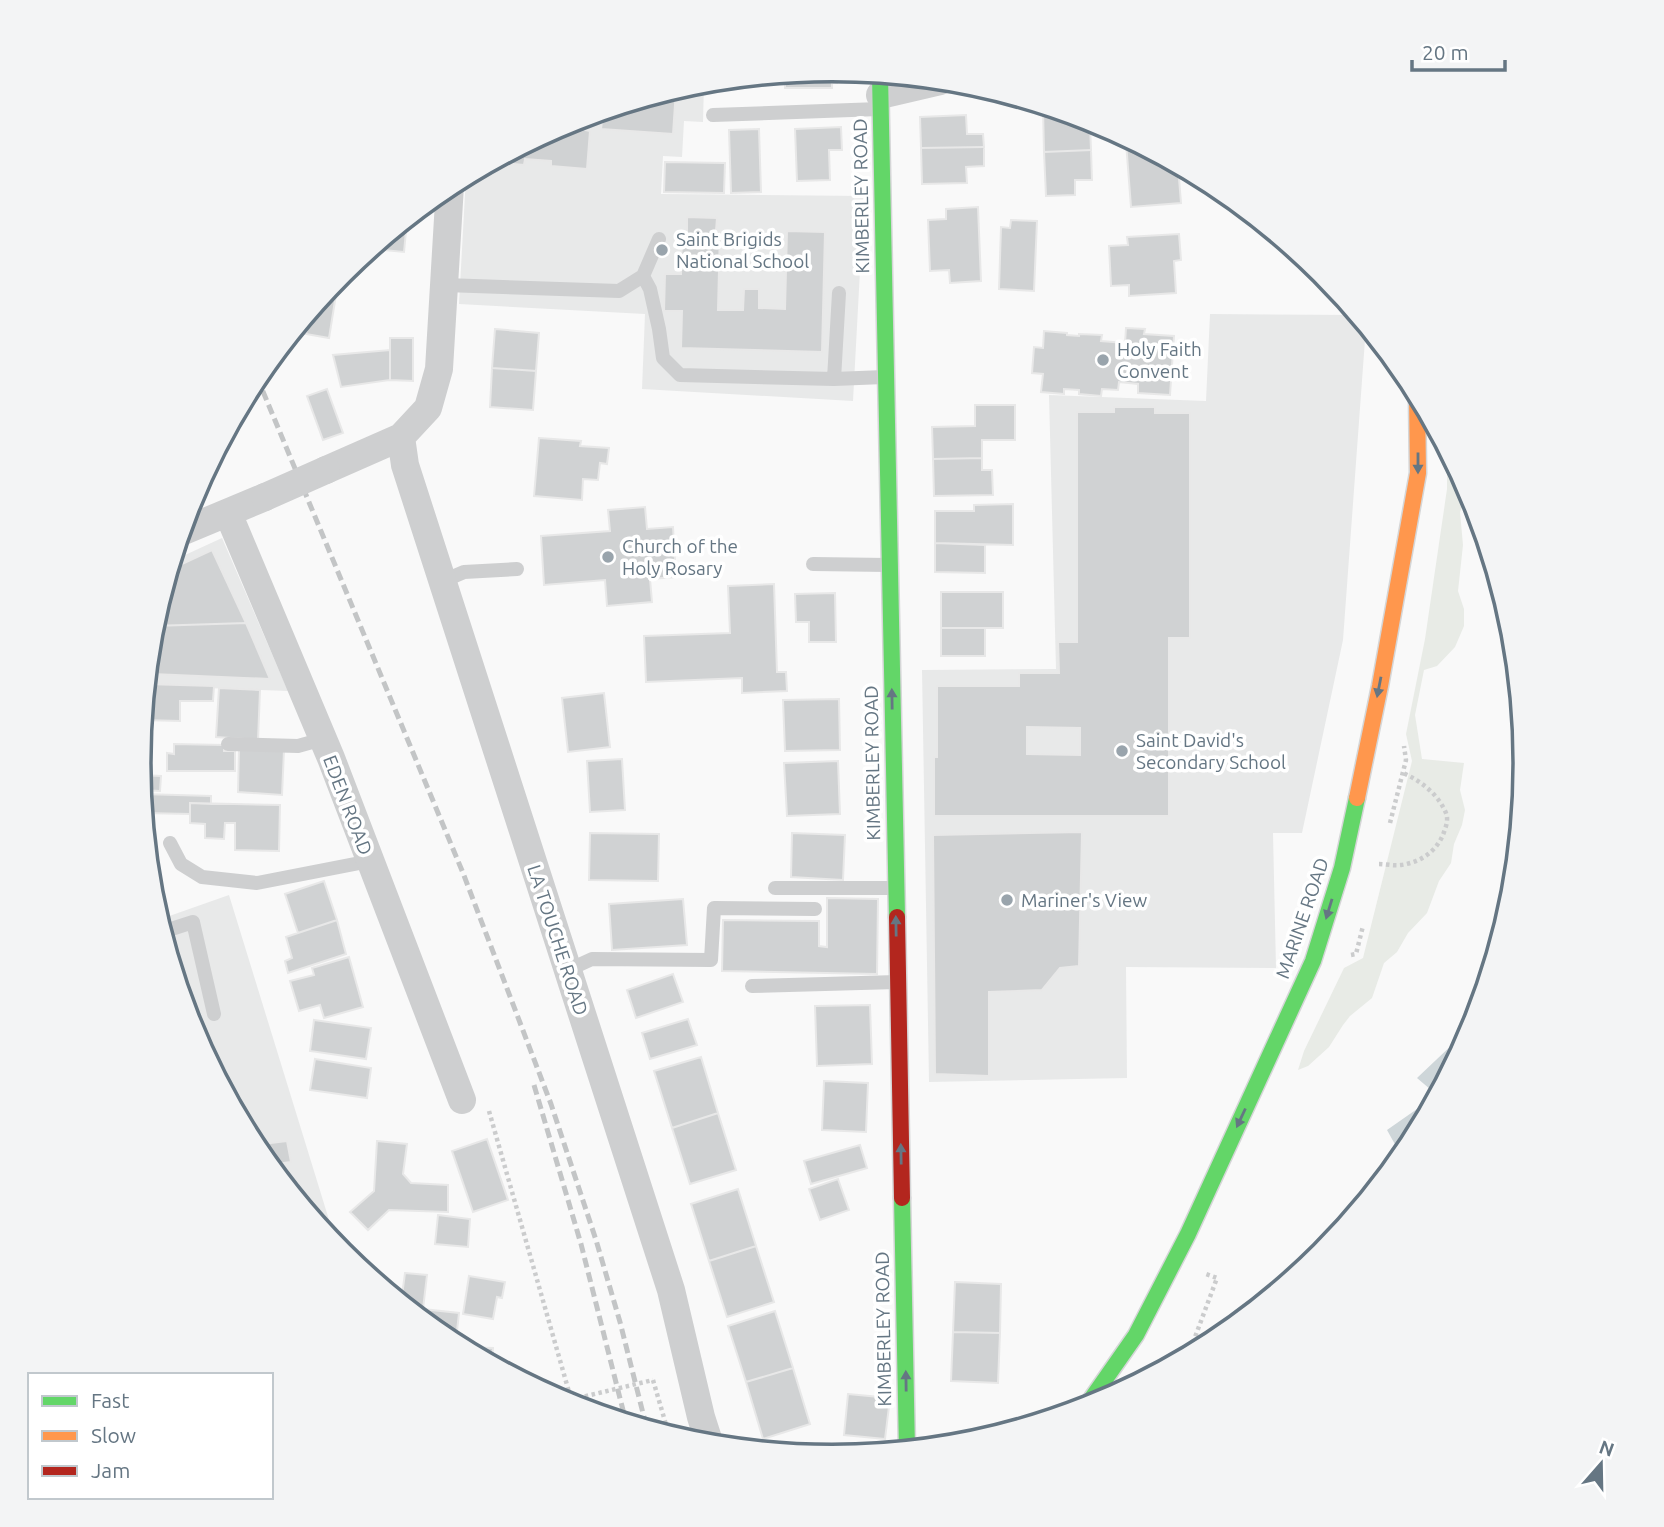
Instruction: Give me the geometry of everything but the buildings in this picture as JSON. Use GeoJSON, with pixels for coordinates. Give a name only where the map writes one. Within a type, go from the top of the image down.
{"type":"FeatureCollection","features":[{"type":"Feature","properties":{"kind":"street"},"geometry":{"type":"LineString","coordinates":[[880,93],[910,87]]}},
{"type":"Feature","properties":{"kind":"street","name":"KIMBERLEY ROAD"},"geometry":{"type":"LineString","coordinates":[[880,93],[907,1440]]}},
{"type":"Feature","properties":{"kind":"street"},"geometry":{"type":"LineString","coordinates":[[194,526],[401,437],[428,408],[439,369],[449,200]]}},
{"type":"Feature","properties":{"kind":"street","name":"MARINE ROAD"},"geometry":{"type":"LineString","coordinates":[[1097,1391],[1136,1335],[1183,1245],[1313,961],[1342,868],[1380,686],[1418,473],[1418,417]]}},
{"type":"Feature","properties":{"kind":"street","name":"LA TOUCHE ROAD"},"geometry":{"type":"LineString","coordinates":[[401,437],[405,465],[671,1290],[706,1433]]}},
{"type":"Feature","properties":{"kind":"street","name":"EDEN ROAD"},"geometry":{"type":"LineString","coordinates":[[228,513],[323,739],[462,1100]]}},
{"type":"Feature","properties":{"kind":"lane"},"geometry":{"type":"LineString","coordinates":[[713,115],[880,93]]}},
{"type":"Feature","properties":{"kind":"lane"},"geometry":{"type":"LineString","coordinates":[[445,285],[620,291],[643,276],[659,239]]}},
{"type":"Feature","properties":{"kind":"lane"},"geometry":{"type":"LineString","coordinates":[[643,276],[650,289],[663,358],[680,375],[834,379],[886,377]]}},
{"type":"Feature","properties":{"kind":"lane"},"geometry":{"type":"LineString","coordinates":[[834,379],[839,293]]}},
{"type":"Feature","properties":{"kind":"lane"},"geometry":{"type":"LineString","coordinates":[[813,564],[889,565]]}},
{"type":"Feature","properties":{"kind":"lane"},"geometry":{"type":"LineString","coordinates":[[443,582],[464,572],[517,569]]}},
{"type":"Feature","properties":{"kind":"lane"},"geometry":{"type":"LineString","coordinates":[[228,744],[298,746],[323,739]]}},
{"type":"Feature","properties":{"kind":"lane"},"geometry":{"type":"LineString","coordinates":[[170,843],[181,864],[202,877],[257,883],[370,861]]}},
{"type":"Feature","properties":{"kind":"lane"},"geometry":{"type":"LineString","coordinates":[[775,888],[896,888]]}},
{"type":"Feature","properties":{"kind":"lane"},"geometry":{"type":"LineString","coordinates":[[568,970],[592,959],[711,960],[713,908],[815,909]]}},
{"type":"Feature","properties":{"kind":"lane"},"geometry":{"type":"LineString","coordinates":[[171,929],[193,922],[214,1014]]}},
{"type":"Feature","properties":{"kind":"lane"},"geometry":{"type":"LineString","coordinates":[[752,986],[897,982]]}},
{"type":"Feature","properties":{"kind":"path"},"geometry":{"type":"LineString","coordinates":[[1379,864],[1399,866],[1426,857],[1437,848],[1447,825],[1447,815],[1427,788],[1418,780],[1402,773]]}},
{"type":"Feature","properties":{"kind":"path"},"geometry":{"type":"LineString","coordinates":[[462,1100],[485,1097],[569,1392]]}},
{"type":"Feature","properties":{"kind":"path"},"geometry":{"type":"LineString","coordinates":[[1194,1340],[1217,1278],[1197,1270]]}},
{"type":"Feature","properties":{"kind":"path"},"geometry":{"type":"LineString","coordinates":[[582,1397],[653,1380],[666,1424]]}},
{"type":"Feature","properties":{"kind":"shaded area","name":"Saint Brigids National School"},"geometry":{"type":"Polygon","coordinates":[[[704,94],[703,122],[684,121],[682,157],[663,156],[661,194],[864,196],[853,401],[642,389],[645,314],[459,304],[465,190],[571,134],[656,105],[704,94]]]}},
{"type":"Feature","properties":{"kind":"shaded area","name":"Saint David's Secondary School"},"geometry":{"type":"Polygon","coordinates":[[[1210,314],[1345,315],[1365,340],[1343,640],[1302,833],[1273,833],[1276,968],[1126,967],[1127,1078],[929,1082],[922,670],[1056,669],[1049,395],[1206,401],[1210,314]]]}},
{"type":"Feature","properties":{"kind":"shaded area"},"geometry":{"type":"Polygon","coordinates":[[[1447,471],[1462,506],[1460,512],[1463,545],[1458,591],[1464,609],[1464,626],[1455,647],[1437,666],[1424,670],[1415,715],[1422,759],[1464,763],[1460,790],[1465,810],[1462,825],[1454,844],[1451,863],[1439,881],[1427,913],[1408,933],[1397,952],[1384,963],[1372,998],[1350,1016],[1329,1047],[1308,1066],[1298,1070],[1304,1051],[1344,968],[1363,958],[1412,761],[1406,734],[1425,639],[1447,489],[1447,471]]]}},
{"type":"Feature","properties":{"kind":"shaded area"},"geometry":{"type":"Polygon","coordinates":[[[222,538],[288,691],[156,686],[164,631],[184,556],[222,538]]]}},
{"type":"Feature","properties":{"kind":"shaded area"},"geometry":{"type":"Polygon","coordinates":[[[229,895],[330,1224],[266,1142],[221,1065],[187,982],[169,916],[229,895]]]}},
{"type":"Feature","properties":{"kind":"shaded area"},"geometry":{"type":"Polygon","coordinates":[[[1452,1045],[1430,1089],[1417,1078],[1452,1045]]]}},
{"type":"Feature","properties":{"kind":"shaded area"},"geometry":{"type":"Polygon","coordinates":[[[1420,1107],[1396,1145],[1387,1130],[1420,1107]]]}},
{"type":"Feature","properties":{"kind":"railway"},"geometry":{"type":"LineString","coordinates":[[263,390],[463,873],[551,1104],[596,1240],[644,1418]]}},
{"type":"Feature","properties":{"kind":"railway"},"geometry":{"type":"LineString","coordinates":[[534,1085],[581,1244],[624,1412]]}},
{"type":"Feature","properties":{"kind":"traffic: fast"},"geometry":{"type":"LineString","coordinates":[[880,84],[897,917]]}},
{"type":"Feature","properties":{"kind":"traffic: fast"},"geometry":{"type":"LineString","coordinates":[[1097,1391],[1136,1335],[1188,1234],[1313,961],[1342,868],[1357,798]]}},
{"type":"Feature","properties":{"kind":"traffic: fast"},"geometry":{"type":"LineString","coordinates":[[902,1198],[907,1440]]}},
{"type":"Feature","properties":{"kind":"traffic: slow"},"geometry":{"type":"LineString","coordinates":[[1357,798],[1418,473],[1417,415]]}},
{"type":"Feature","properties":{"kind":"traffic: jam"},"geometry":{"type":"LineString","coordinates":[[897,917],[902,1198]]}},
{"type":"Feature","properties":{"kind":"place","name":"Saint Brigids National School"},"geometry":{"type":"Point","coordinates":[662,250]}},
{"type":"Feature","properties":{"kind":"place","name":"Holy Faith Convent"},"geometry":{"type":"Point","coordinates":[1103,360]}},
{"type":"Feature","properties":{"kind":"place","name":"Church of the Holy Rosary"},"geometry":{"type":"Point","coordinates":[608,557]}},
{"type":"Feature","properties":{"kind":"place","name":"Saint David's Secondary School"},"geometry":{"type":"Point","coordinates":[1122,751]}},
{"type":"Feature","properties":{"kind":"place","name":"Mariner's View"},"geometry":{"type":"Point","coordinates":[1007,900]}}]}
